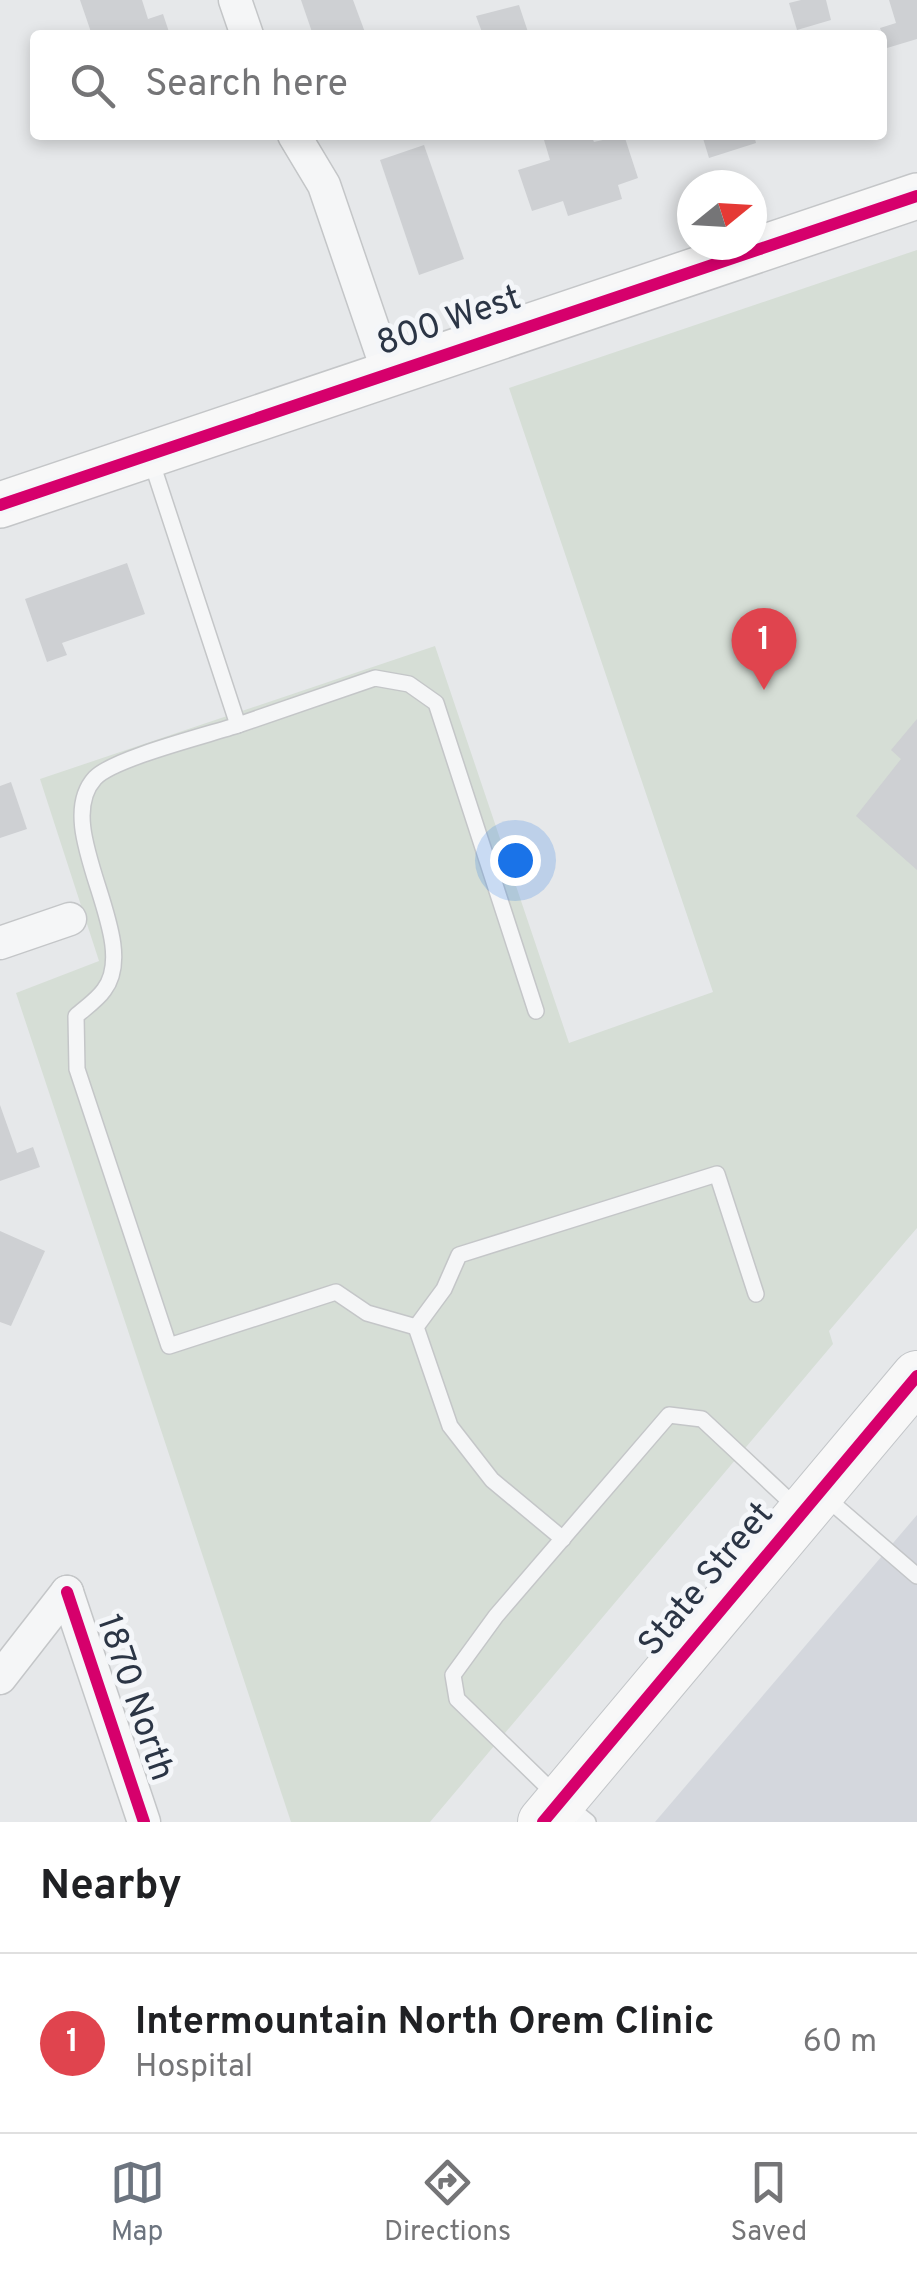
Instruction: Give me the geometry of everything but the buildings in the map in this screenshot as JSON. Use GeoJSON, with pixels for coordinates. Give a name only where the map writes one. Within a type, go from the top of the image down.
{"type":"FeatureCollection","features":[{"type":"Feature","properties":{"kind":"main road","name":"State Street"},"geometry":{"type":"LineString","coordinates":[[564,1815],[811,1503],[917,1376]]}},
{"type":"Feature","properties":{"kind":"street"},"geometry":{"type":"LineString","coordinates":[[236,0],[245,30]]}},
{"type":"Feature","properties":{"kind":"street"},"geometry":{"type":"LineString","coordinates":[[297,140],[324,184],[389,374]]}},
{"type":"Feature","properties":{"kind":"street","name":"800 West"},"geometry":{"type":"LineString","coordinates":[[0,505],[917,196]]}},
{"type":"Feature","properties":{"kind":"street"},"geometry":{"type":"LineString","coordinates":[[0,943],[70,918]]}},
{"type":"Feature","properties":{"kind":"street","name":"1870 North"},"geometry":{"type":"LineString","coordinates":[[0,1678],[67,1592],[144,1822]]}},
{"type":"Feature","properties":{"kind":"lane"},"geometry":{"type":"LineString","coordinates":[[150,455],[238,725]]}},
{"type":"Feature","properties":{"kind":"lane"},"geometry":{"type":"LineString","coordinates":[[416,1327],[367,1313],[336,1292],[168,1346],[77,1068],[76,1016],[106,989],[114,962],[105,912],[82,832],[84,799],[96,776],[124,762],[375,678],[409,684],[436,703],[536,1011]]}},
{"type":"Feature","properties":{"kind":"lane"},"geometry":{"type":"LineString","coordinates":[[416,1327],[444,1289],[459,1255],[717,1174],[756,1294]]}},
{"type":"Feature","properties":{"kind":"lane"},"geometry":{"type":"LineString","coordinates":[[416,1327],[450,1426],[492,1480],[563,1540]]}},
{"type":"Feature","properties":{"kind":"lane"},"geometry":{"type":"LineString","coordinates":[[564,1815],[457,1699],[454,1674],[496,1616],[669,1415],[702,1419],[811,1503],[917,1576]]}},
{"type":"Feature","properties":{"kind":"shaded area"},"geometry":{"type":"Polygon","coordinates":[[[917,250],[917,1228],[829,1331],[833,1344],[430,1822],[291,1822],[16,993],[99,961],[40,779],[435,646],[569,1043],[713,992],[509,388],[917,250]]]}},
{"type":"Feature","properties":{"kind":"shaded area"},"geometry":{"type":"Polygon","coordinates":[[[917,1515],[917,1822],[655,1822],[917,1515]]]}},
{"type":"Feature","properties":{"kind":"cycle path"},"geometry":{"type":"LineString","coordinates":[[0,505],[917,196]]}},
{"type":"Feature","properties":{"kind":"cycle path"},"geometry":{"type":"LineString","coordinates":[[543,1822],[917,1376]]}},
{"type":"Feature","properties":{"kind":"cycle path"},"geometry":{"type":"LineString","coordinates":[[67,1592],[144,1822]]}},
{"type":"Feature","properties":{"kind":"place","name":"Intermountain North Orem Clinic"},"geometry":{"type":"Point","coordinates":[764,690]}}]}
